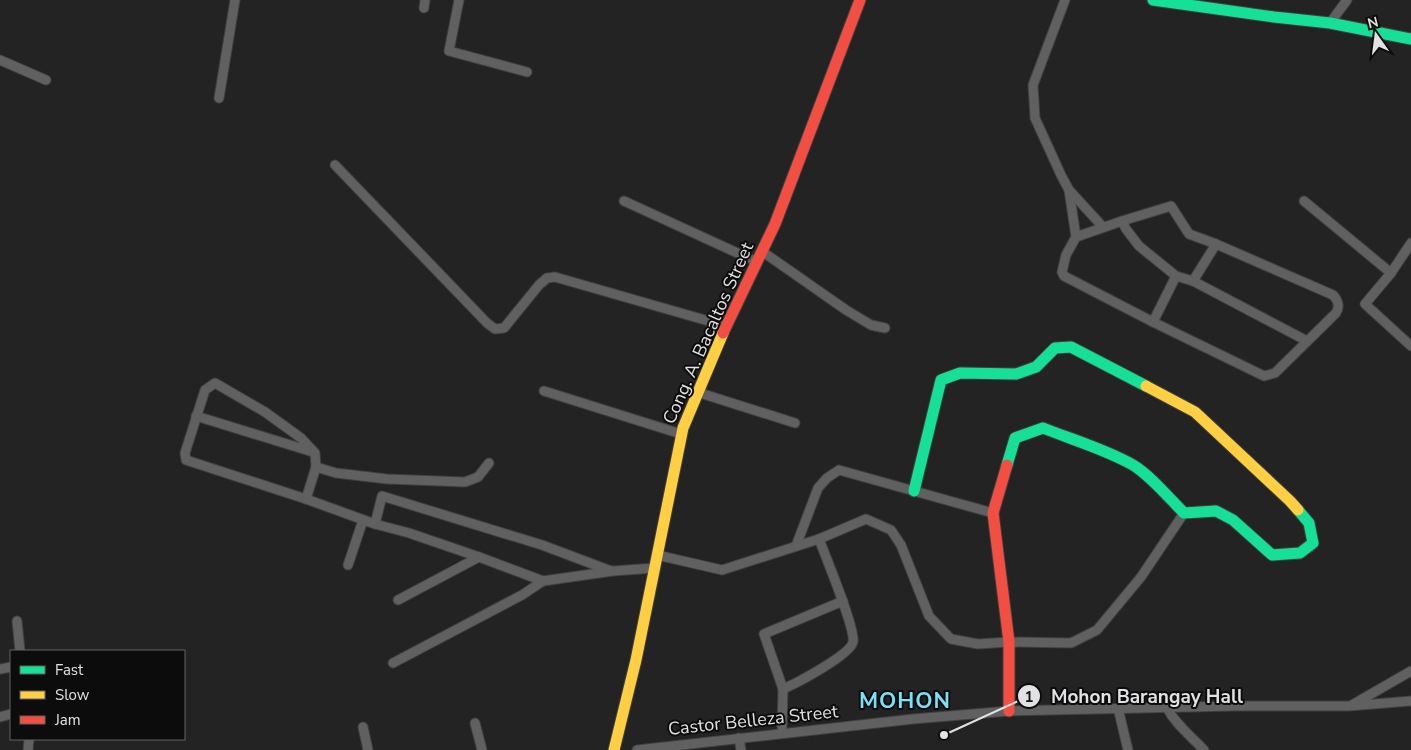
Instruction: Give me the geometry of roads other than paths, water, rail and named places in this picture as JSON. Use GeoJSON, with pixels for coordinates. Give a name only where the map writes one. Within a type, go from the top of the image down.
{"type":"FeatureCollection","features":[{"type":"Feature","properties":{"kind":"street"},"geometry":{"type":"LineString","coordinates":[[218,98],[235,0]]}},
{"type":"Feature","properties":{"kind":"street"},"geometry":{"type":"LineString","coordinates":[[459,0],[450,51],[527,72]]}},
{"type":"Feature","properties":{"kind":"street","name":"Cong. A. Bacaltos Street"},"geometry":{"type":"LineString","coordinates":[[614,750],[636,660],[681,434],[726,326],[776,224],[860,0]]}},
{"type":"Feature","properties":{"kind":"street"},"geometry":{"type":"LineString","coordinates":[[1065,0],[1033,85],[1035,118],[1069,190],[1103,227]]}},
{"type":"Feature","properties":{"kind":"street"},"geometry":{"type":"LineString","coordinates":[[1153,0],[1330,23],[1411,39]]}},
{"type":"Feature","properties":{"kind":"street"},"geometry":{"type":"LineString","coordinates":[[1330,23],[1347,0]]}},
{"type":"Feature","properties":{"kind":"street"},"geometry":{"type":"LineString","coordinates":[[0,60],[46,80]]}},
{"type":"Feature","properties":{"kind":"street"},"geometry":{"type":"LineString","coordinates":[[335,165],[476,312],[495,329],[504,328],[539,285],[547,278],[555,277],[726,326]]}},
{"type":"Feature","properties":{"kind":"street"},"geometry":{"type":"LineString","coordinates":[[1069,190],[1076,237],[1066,255],[1062,272],[1064,276],[1264,376],[1275,373],[1338,311],[1339,306],[1335,297],[1216,244],[1189,234],[1171,206],[1076,237]]}},
{"type":"Feature","properties":{"kind":"street"},"geometry":{"type":"LineString","coordinates":[[624,201],[757,262]]}},
{"type":"Feature","properties":{"kind":"street"},"geometry":{"type":"LineString","coordinates":[[1304,201],[1391,273]]}},
{"type":"Feature","properties":{"kind":"street"},"geometry":{"type":"LineString","coordinates":[[1122,221],[1139,246],[1176,276],[1193,281],[1307,341]]}},
{"type":"Feature","properties":{"kind":"street"},"geometry":{"type":"LineString","coordinates":[[1411,243],[1391,273],[1364,304],[1411,346]]}},
{"type":"Feature","properties":{"kind":"street"},"geometry":{"type":"LineString","coordinates":[[1193,281],[1216,244]]}},
{"type":"Feature","properties":{"kind":"street"},"geometry":{"type":"LineString","coordinates":[[762,252],[846,310],[871,325],[885,328]]}},
{"type":"Feature","properties":{"kind":"street"},"geometry":{"type":"LineString","coordinates":[[1153,322],[1176,276]]}},
{"type":"Feature","properties":{"kind":"street"},"geometry":{"type":"LineString","coordinates":[[914,490],[940,380],[960,373],[1016,374],[1036,367],[1054,348],[1070,347],[1195,412],[1290,501],[1310,523],[1313,543],[1300,553],[1272,555],[1233,520],[1216,512],[1184,513],[1159,487],[1134,466],[1102,451],[1043,428],[1015,438],[993,513],[1009,642],[1009,712]]}},
{"type":"Feature","properties":{"kind":"street"},"geometry":{"type":"LineString","coordinates":[[306,499],[316,467],[315,453],[301,438],[265,412],[215,383],[205,390],[185,453],[186,460],[306,499],[375,524],[479,556],[542,581]]}},
{"type":"Feature","properties":{"kind":"street"},"geometry":{"type":"LineString","coordinates":[[544,391],[681,434]]}},
{"type":"Feature","properties":{"kind":"street"},"geometry":{"type":"LineString","coordinates":[[697,392],[795,423]]}},
{"type":"Feature","properties":{"kind":"street"},"geometry":{"type":"LineString","coordinates":[[196,416],[315,453]]}},
{"type":"Feature","properties":{"kind":"street"},"geometry":{"type":"LineString","coordinates":[[316,467],[336,473],[387,479],[465,482],[478,477],[489,463]]}},
{"type":"Feature","properties":{"kind":"street"},"geometry":{"type":"LineString","coordinates":[[796,546],[818,488],[827,478],[839,470],[993,513]]}},
{"type":"Feature","properties":{"kind":"street"},"geometry":{"type":"LineString","coordinates":[[375,524],[387,479]]}},
{"type":"Feature","properties":{"kind":"street"},"geometry":{"type":"LineString","coordinates":[[382,496],[542,545],[613,572]]}},
{"type":"Feature","properties":{"kind":"street"},"geometry":{"type":"LineString","coordinates":[[657,555],[722,570],[818,539],[866,519],[892,530],[901,545],[929,616],[951,639],[978,644],[1009,642],[1071,643],[1097,630],[1141,577],[1184,513]]}},
{"type":"Feature","properties":{"kind":"street"},"geometry":{"type":"LineString","coordinates":[[348,565],[363,520]]}},
{"type":"Feature","properties":{"kind":"street"},"geometry":{"type":"LineString","coordinates":[[783,689],[797,683],[841,656],[850,648],[853,642],[853,636],[842,601],[818,539]]}},
{"type":"Feature","properties":{"kind":"street"},"geometry":{"type":"LineString","coordinates":[[398,600],[479,556]]}},
{"type":"Feature","properties":{"kind":"street"},"geometry":{"type":"LineString","coordinates":[[393,663],[522,595],[542,581],[654,568]]}},
{"type":"Feature","properties":{"kind":"street"},"geometry":{"type":"LineString","coordinates":[[782,727],[783,689],[764,634],[842,601]]}},
{"type":"Feature","properties":{"kind":"street"},"geometry":{"type":"LineString","coordinates":[[17,620],[20,650]]}},
{"type":"Feature","properties":{"kind":"street"},"geometry":{"type":"LineString","coordinates":[[1349,706],[1411,671]]}},
{"type":"Feature","properties":{"kind":"street","name":"Castor Belleza Street"},"geometry":{"type":"LineString","coordinates":[[637,750],[913,719],[1009,712],[1118,708],[1349,706],[1411,701]]}},
{"type":"Feature","properties":{"kind":"street"},"geometry":{"type":"LineString","coordinates":[[1118,708],[1128,750]]}},
{"type":"Feature","properties":{"kind":"street"},"geometry":{"type":"LineString","coordinates":[[1168,708],[1173,718],[1204,750]]}},
{"type":"Feature","properties":{"kind":"street"},"geometry":{"type":"LineString","coordinates":[[474,723],[482,750]]}},
{"type":"Feature","properties":{"kind":"street"},"geometry":{"type":"LineString","coordinates":[[363,727],[368,750]]}},
{"type":"Feature","properties":{"kind":"street"},"geometry":{"type":"LineString","coordinates":[[739,738],[741,750]]}},
{"type":"Feature","properties":{"kind":"place","name":"Mohon Barangay Hall"},"geometry":{"type":"Point","coordinates":[944,735]}},
{"type":"Feature","properties":{"kind":"district","name":"MOHON"},"geometry":{"type":"Point","coordinates":[905,700]}}]}
